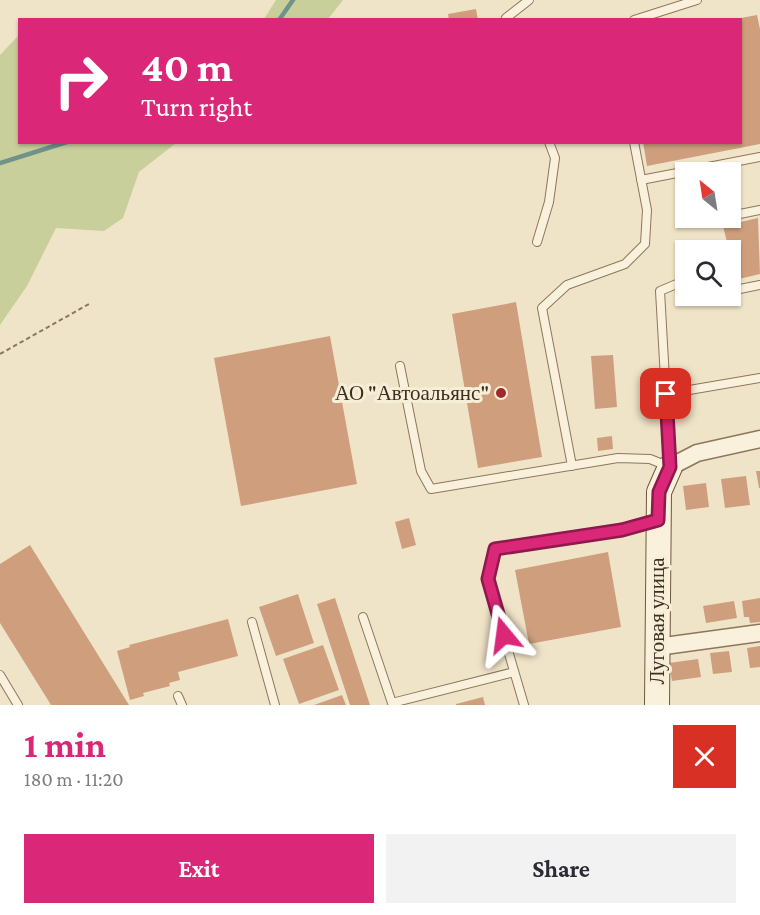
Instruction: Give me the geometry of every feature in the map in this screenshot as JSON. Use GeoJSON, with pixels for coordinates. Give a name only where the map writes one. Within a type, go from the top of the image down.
{"type":"FeatureCollection","features":[{"type":"Feature","properties":{"kind":"street"},"geometry":{"type":"LineString","coordinates":[[670,467],[697,453],[760,439]]}},
{"type":"Feature","properties":{"kind":"street","name":"Луговая улица"},"geometry":{"type":"LineString","coordinates":[[657,705],[659,492],[670,467]]}},
{"type":"Feature","properties":{"kind":"street"},"geometry":{"type":"LineString","coordinates":[[657,647],[760,633]]}},
{"type":"Feature","properties":{"kind":"lane"},"geometry":{"type":"LineString","coordinates":[[506,18],[529,0]]}},
{"type":"Feature","properties":{"kind":"lane"},"geometry":{"type":"LineString","coordinates":[[640,18],[697,0]]}},
{"type":"Feature","properties":{"kind":"lane"},"geometry":{"type":"LineString","coordinates":[[537,242],[549,202],[555,158],[550,144]]}},
{"type":"Feature","properties":{"kind":"lane"},"geometry":{"type":"LineString","coordinates":[[572,466],[542,308],[567,285],[625,264],[645,244],[647,210],[634,144]]}},
{"type":"Feature","properties":{"kind":"lane"},"geometry":{"type":"LineString","coordinates":[[641,180],[760,157]]}},
{"type":"Feature","properties":{"kind":"lane"},"geometry":{"type":"LineString","coordinates":[[741,214],[760,210]]}},
{"type":"Feature","properties":{"kind":"lane"},"geometry":{"type":"LineString","coordinates":[[400,366],[421,471],[430,489],[618,458],[650,459],[670,467],[660,291],[675,285]]}},
{"type":"Feature","properties":{"kind":"lane"},"geometry":{"type":"LineString","coordinates":[[741,289],[760,285]]}},
{"type":"Feature","properties":{"kind":"lane"},"geometry":{"type":"LineString","coordinates":[[666,394],[760,378]]}},
{"type":"Feature","properties":{"kind":"lane"},"geometry":{"type":"LineString","coordinates":[[524,705],[488,579],[495,549],[622,530],[658,520]]}},
{"type":"Feature","properties":{"kind":"lane"},"geometry":{"type":"LineString","coordinates":[[363,617],[392,703],[514,672]]}},
{"type":"Feature","properties":{"kind":"lane"},"geometry":{"type":"LineString","coordinates":[[252,622],[275,705]]}},
{"type":"Feature","properties":{"kind":"lane"},"geometry":{"type":"LineString","coordinates":[[0,675],[18,705]]}},
{"type":"Feature","properties":{"kind":"lane"},"geometry":{"type":"LineString","coordinates":[[178,696],[182,705]]}},
{"type":"Feature","properties":{"kind":"path"},"geometry":{"type":"LineString","coordinates":[[0,354],[89,304]]}},
{"type":"Feature","properties":{"kind":"green space"},"geometry":{"type":"Polygon","coordinates":[[[276,0],[343,0],[329,18],[265,18],[276,0]]]}},
{"type":"Feature","properties":{"kind":"green space"},"geometry":{"type":"Polygon","coordinates":[[[18,36],[18,144],[175,144],[139,172],[123,218],[104,231],[56,228],[27,286],[0,325],[0,55],[18,36]]]}},
{"type":"Feature","properties":{"kind":"building"},"geometry":{"type":"Polygon","coordinates":[[[476,9],[478,18],[449,18],[448,14],[476,9]]]}},
{"type":"Feature","properties":{"kind":"building"},"geometry":{"type":"Polygon","coordinates":[[[757,15],[760,29],[760,144],[647,166],[643,144],[742,144],[741,18],[757,15]]]}},
{"type":"Feature","properties":{"kind":"building"},"geometry":{"type":"Polygon","coordinates":[[[758,218],[760,274],[741,279],[741,240],[726,240],[724,228],[741,228],[741,222],[758,218]]]}},
{"type":"Feature","properties":{"kind":"building"},"geometry":{"type":"Polygon","coordinates":[[[516,302],[542,457],[478,468],[452,314],[516,302]]]}},
{"type":"Feature","properties":{"kind":"building"},"geometry":{"type":"Polygon","coordinates":[[[330,336],[357,484],[241,506],[214,358],[330,336]]]}},
{"type":"Feature","properties":{"kind":"building"},"geometry":{"type":"Polygon","coordinates":[[[613,355],[617,407],[595,409],[591,356],[613,355]]]}},
{"type":"Feature","properties":{"kind":"building"},"geometry":{"type":"Polygon","coordinates":[[[612,436],[613,449],[598,451],[597,438],[612,436]]]}},
{"type":"Feature","properties":{"kind":"building"},"geometry":{"type":"Polygon","coordinates":[[[756,471],[760,471],[760,488],[759,488],[756,471]]]}},
{"type":"Feature","properties":{"kind":"building"},"geometry":{"type":"Polygon","coordinates":[[[746,476],[750,505],[725,508],[721,479],[746,476]]]}},
{"type":"Feature","properties":{"kind":"building"},"geometry":{"type":"Polygon","coordinates":[[[706,483],[709,507],[686,510],[683,486],[706,483]]]}},
{"type":"Feature","properties":{"kind":"building"},"geometry":{"type":"Polygon","coordinates":[[[409,518],[416,545],[402,549],[395,522],[409,518]]]}},
{"type":"Feature","properties":{"kind":"building"},"geometry":{"type":"Polygon","coordinates":[[[30,545],[129,705],[51,705],[0,623],[0,564],[30,545]]]}},
{"type":"Feature","properties":{"kind":"building"},"geometry":{"type":"Polygon","coordinates":[[[608,552],[621,627],[529,644],[515,570],[608,552]]]}},
{"type":"Feature","properties":{"kind":"building"},"geometry":{"type":"Polygon","coordinates":[[[298,594],[314,643],[276,656],[259,607],[298,594]]]}},
{"type":"Feature","properties":{"kind":"building"},"geometry":{"type":"Polygon","coordinates":[[[335,598],[370,705],[350,705],[317,604],[335,598]]]}},
{"type":"Feature","properties":{"kind":"building"},"geometry":{"type":"Polygon","coordinates":[[[760,598],[760,622],[750,623],[749,617],[744,617],[742,601],[760,598]]]}},
{"type":"Feature","properties":{"kind":"building"},"geometry":{"type":"Polygon","coordinates":[[[734,601],[737,618],[706,623],[703,606],[734,601]]]}},
{"type":"Feature","properties":{"kind":"building"},"geometry":{"type":"Polygon","coordinates":[[[228,619],[238,656],[178,672],[180,680],[169,683],[170,686],[143,693],[144,696],[130,700],[117,651],[130,647],[129,645],[228,619]]]}},
{"type":"Feature","properties":{"kind":"building"},"geometry":{"type":"Polygon","coordinates":[[[323,645],[339,690],[299,704],[283,659],[323,645]]]}},
{"type":"Feature","properties":{"kind":"building"},"geometry":{"type":"Polygon","coordinates":[[[760,646],[760,667],[750,668],[747,648],[760,646]]]}},
{"type":"Feature","properties":{"kind":"building"},"geometry":{"type":"Polygon","coordinates":[[[729,651],[732,672],[713,674],[710,653],[729,651]]]}},
{"type":"Feature","properties":{"kind":"building"},"geometry":{"type":"Polygon","coordinates":[[[698,659],[701,677],[672,681],[669,663],[698,659]]]}},
{"type":"Feature","properties":{"kind":"building"},"geometry":{"type":"Polygon","coordinates":[[[342,695],[346,705],[314,705],[342,695]]]}},
{"type":"Feature","properties":{"kind":"building"},"geometry":{"type":"Polygon","coordinates":[[[483,697],[485,705],[456,705],[456,704],[483,697]]]}},
{"type":"Feature","properties":{"kind":"waterway"},"geometry":{"type":"LineString","coordinates":[[280,18],[293,0]]}},
{"type":"Feature","properties":{"kind":"waterway"},"geometry":{"type":"LineString","coordinates":[[0,163],[61,144]]}},
{"type":"Feature","properties":{"kind":"place","name":"АО \"Автоальянс\""},"geometry":{"type":"Point","coordinates":[501,393]}},
{"type":"Feature","properties":{"kind":"route"},"geometry":{"type":"LineString","coordinates":[[504,635],[488,579],[495,549],[622,530],[658,520],[659,492],[670,467],[666,394]]}}]}
